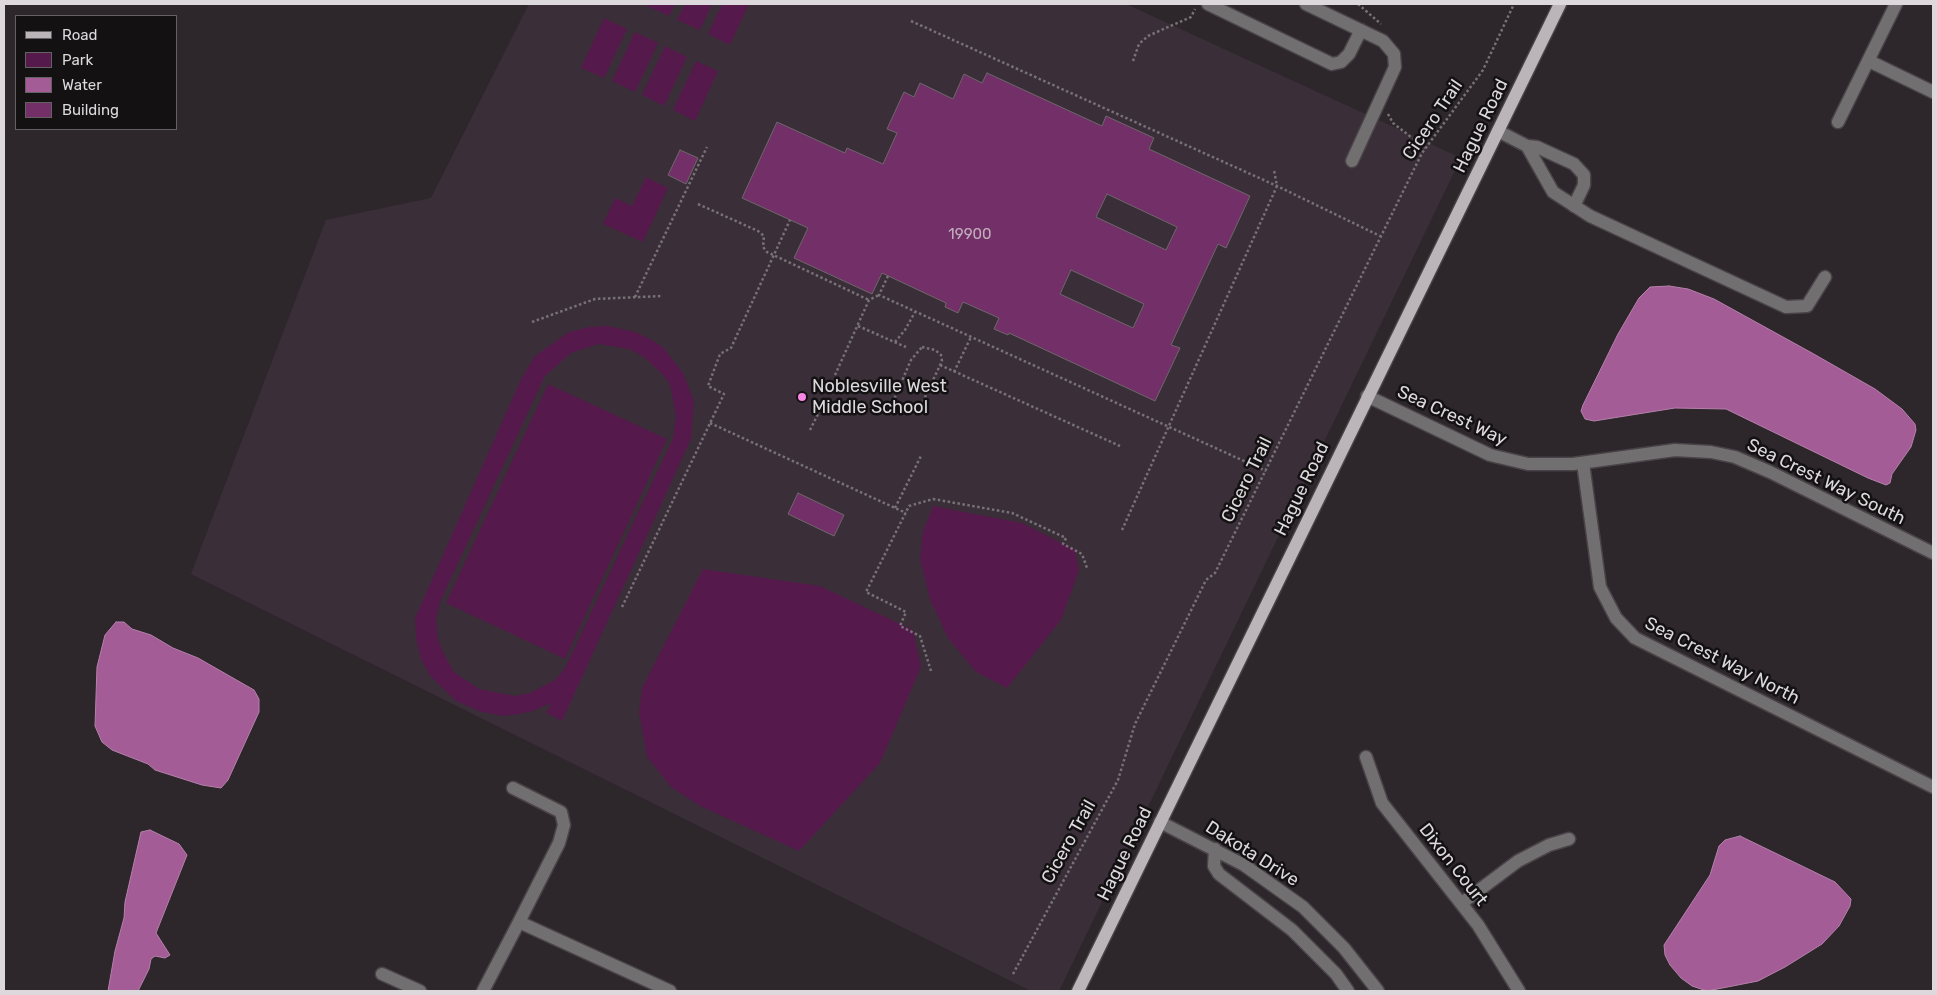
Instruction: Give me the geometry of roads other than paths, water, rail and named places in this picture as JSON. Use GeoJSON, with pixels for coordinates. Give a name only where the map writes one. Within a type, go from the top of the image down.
{"type":"FeatureCollection","features":[{"type":"Feature","properties":{"kind":"main road","name":"Hague Road"},"geometry":{"type":"LineString","coordinates":[[1078,991],[1560,4]]}},
{"type":"Feature","properties":{"kind":"street"},"geometry":{"type":"LineString","coordinates":[[1208,4],[1332,64],[1341,62],[1349,54],[1361,30]]}},
{"type":"Feature","properties":{"kind":"street"},"geometry":{"type":"LineString","coordinates":[[1306,4],[1383,41],[1394,54],[1394,67],[1352,161]]}},
{"type":"Feature","properties":{"kind":"street"},"geometry":{"type":"LineString","coordinates":[[1838,122],[1896,4]]}},
{"type":"Feature","properties":{"kind":"street"},"geometry":{"type":"LineString","coordinates":[[1869,61],[1933,92]]}},
{"type":"Feature","properties":{"kind":"street"},"geometry":{"type":"LineString","coordinates":[[1498,131],[1528,146],[1537,147],[1574,164],[1584,175],[1584,186],[1574,206]]}},
{"type":"Feature","properties":{"kind":"street"},"geometry":{"type":"LineString","coordinates":[[1528,146],[1553,192],[1590,216],[1786,307],[1807,306],[1825,276]]}},
{"type":"Feature","properties":{"kind":"street","name":"Sea Crest Way"},"geometry":{"type":"LineString","coordinates":[[1367,396],[1490,455],[1508,461],[1548,465],[1583,463]]}},
{"type":"Feature","properties":{"kind":"street","name":"Sea Crest Way South"},"geometry":{"type":"LineString","coordinates":[[1583,463],[1675,450],[1712,452],[1735,457],[1770,472],[1933,553]]}},
{"type":"Feature","properties":{"kind":"street","name":"Sea Crest Way North"},"geometry":{"type":"LineString","coordinates":[[1583,463],[1600,587],[1616,618],[1634,638],[1933,787]]}},
{"type":"Feature","properties":{"kind":"street","name":"Dixon Court"},"geometry":{"type":"LineString","coordinates":[[1366,757],[1382,803],[1462,904],[1498,954],[1520,991]]}},
{"type":"Feature","properties":{"kind":"street"},"geometry":{"type":"LineString","coordinates":[[483,991],[559,843],[564,825],[561,812],[513,788]]}},
{"type":"Feature","properties":{"kind":"street","name":"Dakota Drive"},"geometry":{"type":"LineString","coordinates":[[1160,822],[1215,849],[1272,883],[1303,907],[1344,948],[1378,991]]}},
{"type":"Feature","properties":{"kind":"street"},"geometry":{"type":"LineString","coordinates":[[1462,904],[1518,861],[1549,845],[1569,839]]}},
{"type":"Feature","properties":{"kind":"street"},"geometry":{"type":"LineString","coordinates":[[1215,849],[1214,866],[1220,874],[1292,930],[1336,974],[1348,991]]}},
{"type":"Feature","properties":{"kind":"street"},"geometry":{"type":"LineString","coordinates":[[519,922],[670,991]]}},
{"type":"Feature","properties":{"kind":"street"},"geometry":{"type":"LineString","coordinates":[[382,974],[420,991]]}},
{"type":"Feature","properties":{"kind":"water"},"geometry":{"type":"Polygon","coordinates":[[[1669,286],[1688,289],[1714,299],[1875,389],[1902,409],[1915,424],[1916,430],[1911,447],[1892,474],[1890,483],[1886,485],[1868,478],[1726,409],[1675,408],[1594,421],[1585,419],[1581,411],[1583,405],[1618,334],[1639,298],[1650,287],[1669,286]]]}},
{"type":"Feature","properties":{"kind":"water"},"geometry":{"type":"Polygon","coordinates":[[[116,622],[124,622],[132,629],[151,635],[173,648],[198,658],[254,690],[259,699],[259,712],[228,780],[221,788],[202,785],[155,770],[148,764],[112,750],[102,742],[95,726],[97,667],[105,635],[116,622]]]}},
{"type":"Feature","properties":{"kind":"water"},"geometry":{"type":"Polygon","coordinates":[[[150,830],[179,844],[187,855],[156,933],[170,955],[165,958],[155,956],[151,959],[149,969],[138,991],[108,991],[141,832],[150,830]]]}},
{"type":"Feature","properties":{"kind":"water"},"geometry":{"type":"Polygon","coordinates":[[[1740,836],[1835,882],[1851,899],[1850,906],[1839,926],[1822,944],[1785,967],[1758,981],[1707,991],[1692,986],[1681,978],[1670,965],[1665,955],[1664,945],[1710,875],[1719,846],[1725,840],[1740,836]]]}},
{"type":"Feature","properties":{"kind":"place","name":"Noblesville West Middle School"},"geometry":{"type":"Point","coordinates":[802,397]}}]}
